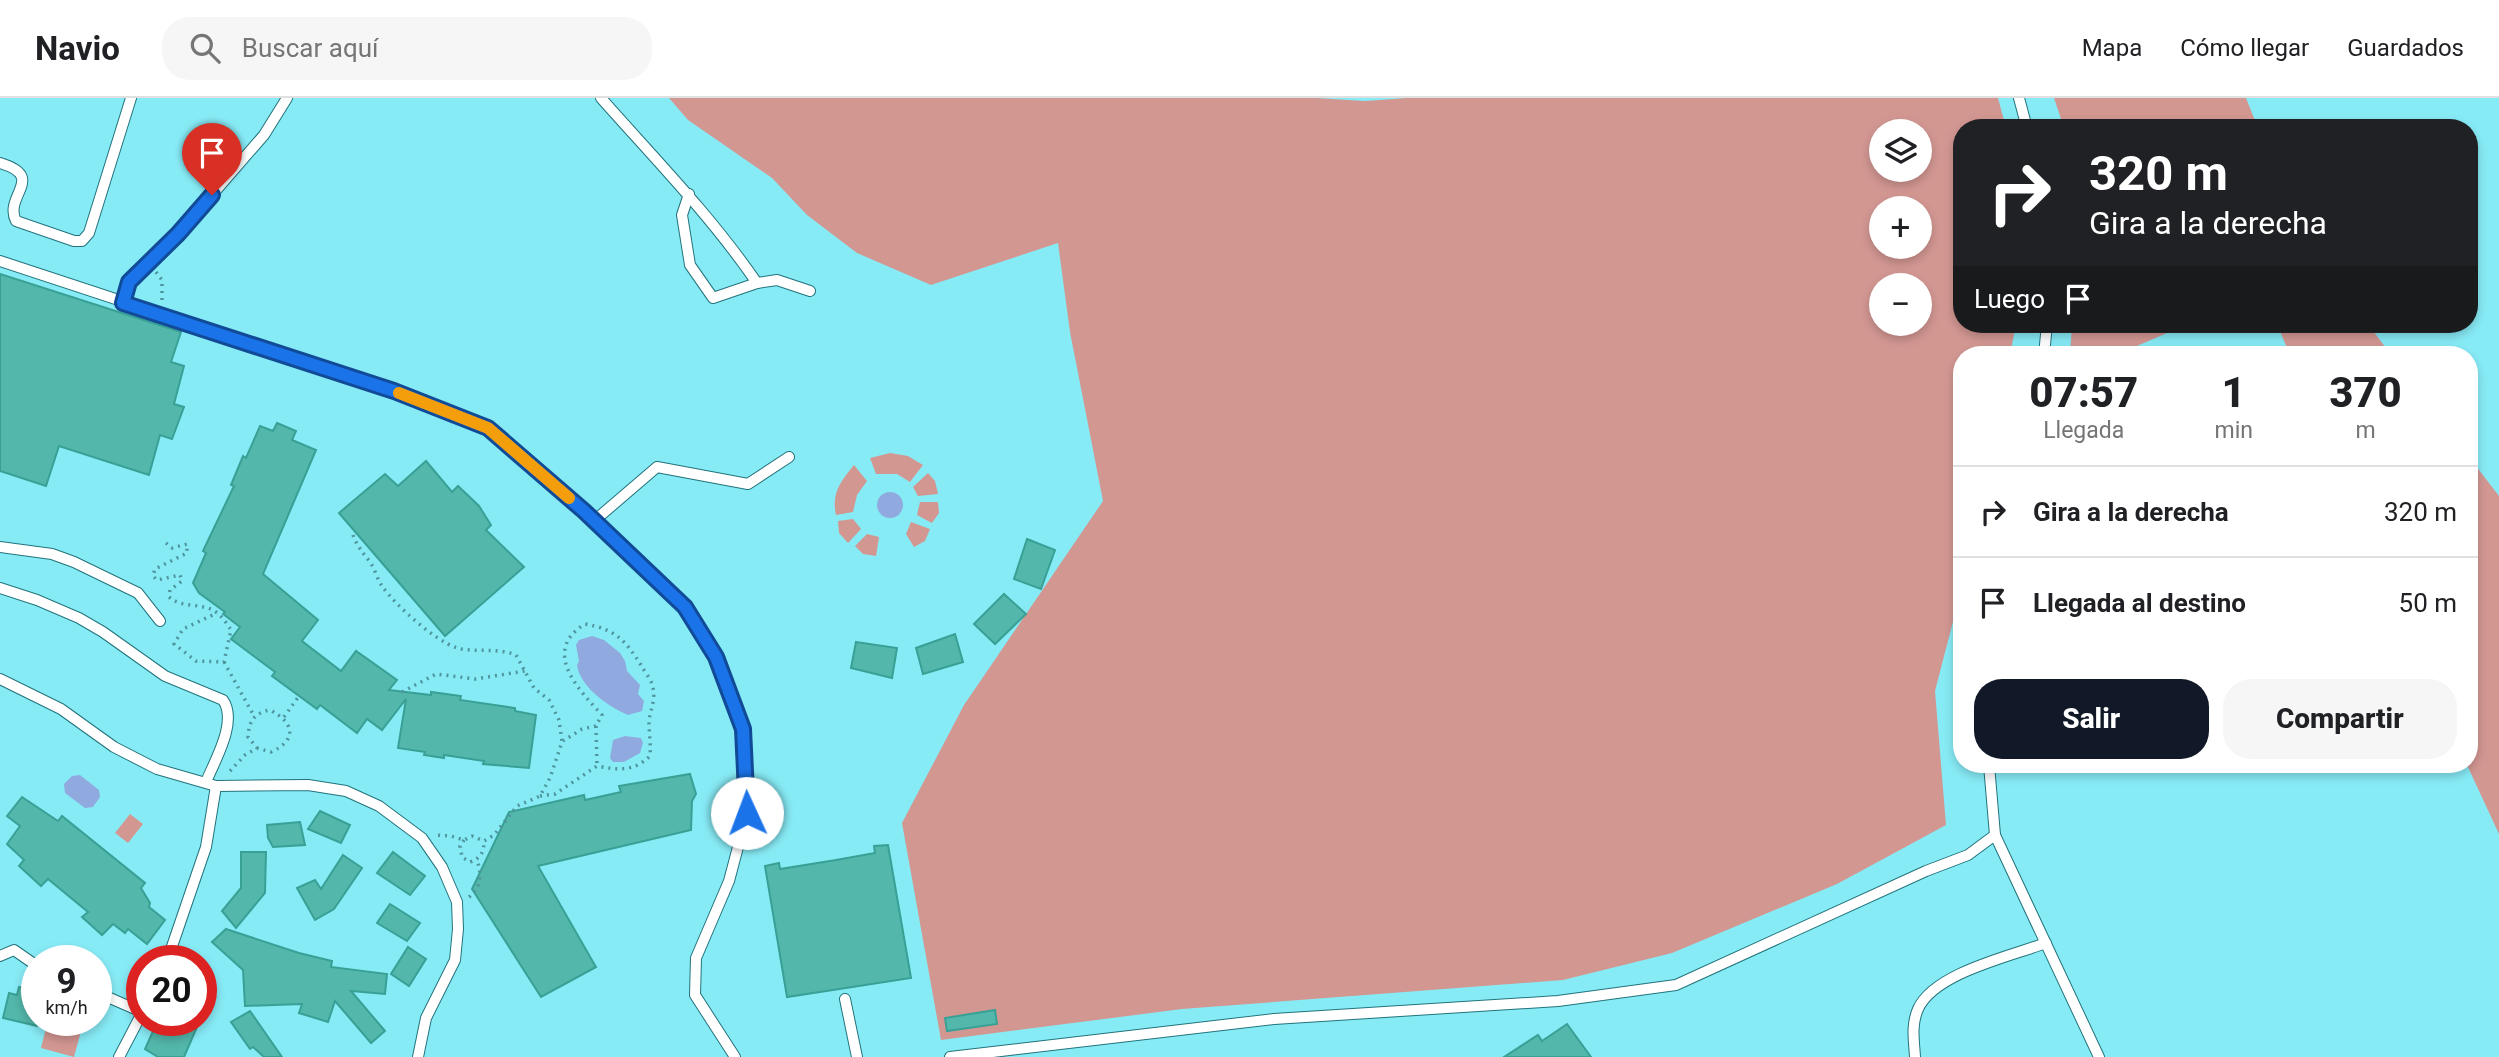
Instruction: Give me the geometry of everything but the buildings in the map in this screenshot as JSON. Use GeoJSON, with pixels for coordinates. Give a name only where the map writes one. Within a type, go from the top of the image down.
{"type":"FeatureCollection","features":[{"type":"Feature","properties":{"kind":"lane"},"geometry":{"type":"LineString","coordinates":[[0,163],[15,167],[22,175],[23,181],[14,210],[16,221],[74,241],[82,241],[89,233],[131,98]]}},
{"type":"Feature","properties":{"kind":"lane"},"geometry":{"type":"LineString","coordinates":[[123,303],[129,282],[178,234],[264,135],[287,98]]}},
{"type":"Feature","properties":{"kind":"lane"},"geometry":{"type":"LineString","coordinates":[[601,98],[689,194],[733,248],[757,284]]}},
{"type":"Feature","properties":{"kind":"lane"},"geometry":{"type":"LineString","coordinates":[[2019,98],[2025,119]]}},
{"type":"Feature","properties":{"kind":"lane"},"geometry":{"type":"LineString","coordinates":[[689,194],[682,215],[690,265],[713,298],[777,280],[810,291]]}},
{"type":"Feature","properties":{"kind":"lane"},"geometry":{"type":"LineString","coordinates":[[0,261],[394,391],[488,428],[594,521],[685,607],[716,657],[743,729],[747,813],[729,881],[696,958],[695,983],[695,995],[735,1057]]}},
{"type":"Feature","properties":{"kind":"lane"},"geometry":{"type":"LineString","coordinates":[[594,521],[657,467],[748,484],[789,457]]}},
{"type":"Feature","properties":{"kind":"lane"},"geometry":{"type":"LineString","coordinates":[[0,547],[52,554],[74,562],[138,593],[160,621]]}},
{"type":"Feature","properties":{"kind":"lane"},"geometry":{"type":"LineString","coordinates":[[0,588],[69,613],[103,632],[165,676],[223,700],[228,707],[225,732],[211,784],[206,847],[172,945]]}},
{"type":"Feature","properties":{"kind":"lane"},"geometry":{"type":"LineString","coordinates":[[0,679],[61,709],[135,759],[180,777],[211,784],[308,785],[346,791],[379,806],[408,825],[424,841],[442,867],[457,902],[458,946],[455,960],[426,1018],[418,1057]]}},
{"type":"Feature","properties":{"kind":"lane"},"geometry":{"type":"LineString","coordinates":[[1990,773],[1995,835],[2099,1057]]}},
{"type":"Feature","properties":{"kind":"lane"},"geometry":{"type":"LineString","coordinates":[[950,1057],[1274,1019],[1558,1001],[1676,985],[1926,871],[1968,855],[1995,835]]}},
{"type":"Feature","properties":{"kind":"lane"},"geometry":{"type":"LineString","coordinates":[[1915,1057],[1913,1028],[1919,1007],[1934,989],[1961,974],[2046,943]]}},
{"type":"Feature","properties":{"kind":"lane"},"geometry":{"type":"LineString","coordinates":[[0,956],[14,950],[21,955]]}},
{"type":"Feature","properties":{"kind":"lane"},"geometry":{"type":"LineString","coordinates":[[845,999],[857,1057]]}},
{"type":"Feature","properties":{"kind":"lane"},"geometry":{"type":"LineString","coordinates":[[119,1057],[130,1036]]}},
{"type":"Feature","properties":{"kind":"path"},"geometry":{"type":"LineString","coordinates":[[149,262],[162,280],[162,315]]}},
{"type":"Feature","properties":{"kind":"path"},"geometry":{"type":"LineString","coordinates":[[353,535],[358,548],[372,564],[382,585],[401,607],[422,625],[459,648],[502,650],[516,655],[534,688],[549,700],[559,720],[562,741],[558,759],[540,796]]}},
{"type":"Feature","properties":{"kind":"path"},"geometry":{"type":"LineString","coordinates":[[166,542],[172,548],[187,544],[187,552],[155,569],[153,576],[157,580],[180,575],[182,581],[170,590],[169,597],[177,604],[203,607],[217,613],[231,630],[224,662],[254,716]]}},
{"type":"Feature","properties":{"kind":"path"},"geometry":{"type":"LineString","coordinates":[[217,613],[183,629],[174,644],[197,661],[224,662]]}},
{"type":"Feature","properties":{"kind":"path"},"geometry":{"type":"LineString","coordinates":[[484,841],[494,835],[517,806],[540,796],[555,794],[597,766],[620,770],[640,766],[650,756],[649,722],[654,705],[652,683],[629,647],[617,635],[604,627],[585,624],[573,631],[565,646],[565,663],[571,679],[601,715],[596,726],[597,766]]}},
{"type":"Feature","properties":{"kind":"path"},"geometry":{"type":"LineString","coordinates":[[402,692],[436,674],[475,679],[525,671]]}},
{"type":"Feature","properties":{"kind":"path"},"geometry":{"type":"LineString","coordinates":[[284,717],[299,696]]}},
{"type":"Feature","properties":{"kind":"path"},"geometry":{"type":"LineString","coordinates":[[270,710],[284,717],[290,731],[289,738],[282,747],[271,752],[257,748],[248,737],[248,725],[254,716],[270,710]]}},
{"type":"Feature","properties":{"kind":"path"},"geometry":{"type":"LineString","coordinates":[[562,741],[582,729],[596,726]]}},
{"type":"Feature","properties":{"kind":"path"},"geometry":{"type":"LineString","coordinates":[[211,784],[257,748]]}},
{"type":"Feature","properties":{"kind":"path"},"geometry":{"type":"LineString","coordinates":[[424,841],[435,835],[464,840]]}},
{"type":"Feature","properties":{"kind":"path"},"geometry":{"type":"LineString","coordinates":[[472,836],[484,841],[483,853],[477,859],[470,862],[462,857],[460,846],[464,840],[472,836]]}},
{"type":"Feature","properties":{"kind":"path"},"geometry":{"type":"LineString","coordinates":[[457,902],[477,890],[480,869],[477,859]]}},
{"type":"Feature","properties":{"kind":"shaded area"},"geometry":{"type":"Polygon","coordinates":[[[669,98],[1316,98],[1365,101],[1407,98],[1998,98],[2004,119],[1953,119],[1953,333],[2014,333],[2012,346],[1953,346],[1953,622],[1935,691],[1946,825],[1837,884],[1672,953],[1563,980],[1182,1009],[941,1040],[902,823],[964,705],[1103,501],[1070,332],[1058,243],[931,285],[857,253],[807,215],[772,178],[688,120],[669,98]]]}},
{"type":"Feature","properties":{"kind":"shaded area"},"geometry":{"type":"Polygon","coordinates":[[[2054,98],[2246,98],[2254,119],[2061,119],[2054,98]]]}},
{"type":"Feature","properties":{"kind":"shaded area"},"geometry":{"type":"Polygon","coordinates":[[[2071,333],[2167,333],[2137,346],[2071,346],[2071,333]]]}},
{"type":"Feature","properties":{"kind":"shaded area"},"geometry":{"type":"Polygon","coordinates":[[[2281,333],[2375,333],[2384,346],[2286,346],[2281,333]]]}},
{"type":"Feature","properties":{"kind":"shaded area"},"geometry":{"type":"Polygon","coordinates":[[[890,453],[908,456],[923,465],[910,482],[897,474],[876,474],[870,458],[890,453]]]}},
{"type":"Feature","properties":{"kind":"shaded area"},"geometry":{"type":"Polygon","coordinates":[[[854,465],[867,481],[857,495],[853,512],[836,515],[836,494],[854,465]]]}},
{"type":"Feature","properties":{"kind":"shaded area"},"geometry":{"type":"Polygon","coordinates":[[[2478,469],[2499,496],[2499,834],[2471,773],[2478,773],[2478,469]]]}},
{"type":"Feature","properties":{"kind":"shaded area"},"geometry":{"type":"Polygon","coordinates":[[[928,473],[935,481],[938,494],[918,496],[913,487],[928,473]]]}},
{"type":"Feature","properties":{"kind":"shaded area"},"geometry":{"type":"Polygon","coordinates":[[[920,502],[938,502],[939,513],[932,523],[917,515],[920,502]]]}},
{"type":"Feature","properties":{"kind":"shaded area"},"geometry":{"type":"Polygon","coordinates":[[[853,519],[861,529],[848,543],[839,533],[838,521],[853,519]]]}},
{"type":"Feature","properties":{"kind":"shaded area"},"geometry":{"type":"Polygon","coordinates":[[[911,522],[930,529],[925,541],[914,547],[906,534],[911,522]]]}},
{"type":"Feature","properties":{"kind":"shaded area"},"geometry":{"type":"Polygon","coordinates":[[[867,534],[879,537],[876,556],[863,554],[855,546],[867,534]]]}},
{"type":"Feature","properties":{"kind":"shaded area"},"geometry":{"type":"Polygon","coordinates":[[[130,814],[143,824],[128,843],[115,833],[130,814]]]}},
{"type":"Feature","properties":{"kind":"shaded area"},"geometry":{"type":"Polygon","coordinates":[[[44,1036],[80,1036],[74,1057],[41,1048],[44,1036]]]}},
{"type":"Feature","properties":{"kind":"water"},"geometry":{"type":"Polygon","coordinates":[[[890,492],[899,496],[903,505],[899,514],[890,518],[881,514],[877,505],[881,496],[890,492]]]}},
{"type":"Feature","properties":{"kind":"water"},"geometry":{"type":"Polygon","coordinates":[[[592,636],[604,640],[620,653],[627,671],[640,685],[638,694],[644,701],[642,711],[628,715],[620,711],[596,695],[584,681],[577,665],[579,661],[576,645],[579,640],[592,636]]]}},
{"type":"Feature","properties":{"kind":"water"},"geometry":{"type":"Polygon","coordinates":[[[625,736],[641,738],[643,743],[640,753],[624,762],[613,762],[610,758],[613,740],[625,736]]]}},
{"type":"Feature","properties":{"kind":"water"},"geometry":{"type":"Polygon","coordinates":[[[80,775],[99,790],[100,797],[93,807],[85,808],[65,793],[64,784],[72,776],[80,775]]]}},
{"type":"Feature","properties":{"kind":"slow traffic"},"geometry":{"type":"LineString","coordinates":[[399,393],[488,428],[569,498]]}},
{"type":"Feature","properties":{"kind":"route"},"geometry":{"type":"LineString","coordinates":[[212,195],[178,234],[129,282],[123,303],[394,391],[488,428],[584,511],[685,607],[716,657],[743,729],[747,813]]}}]}
